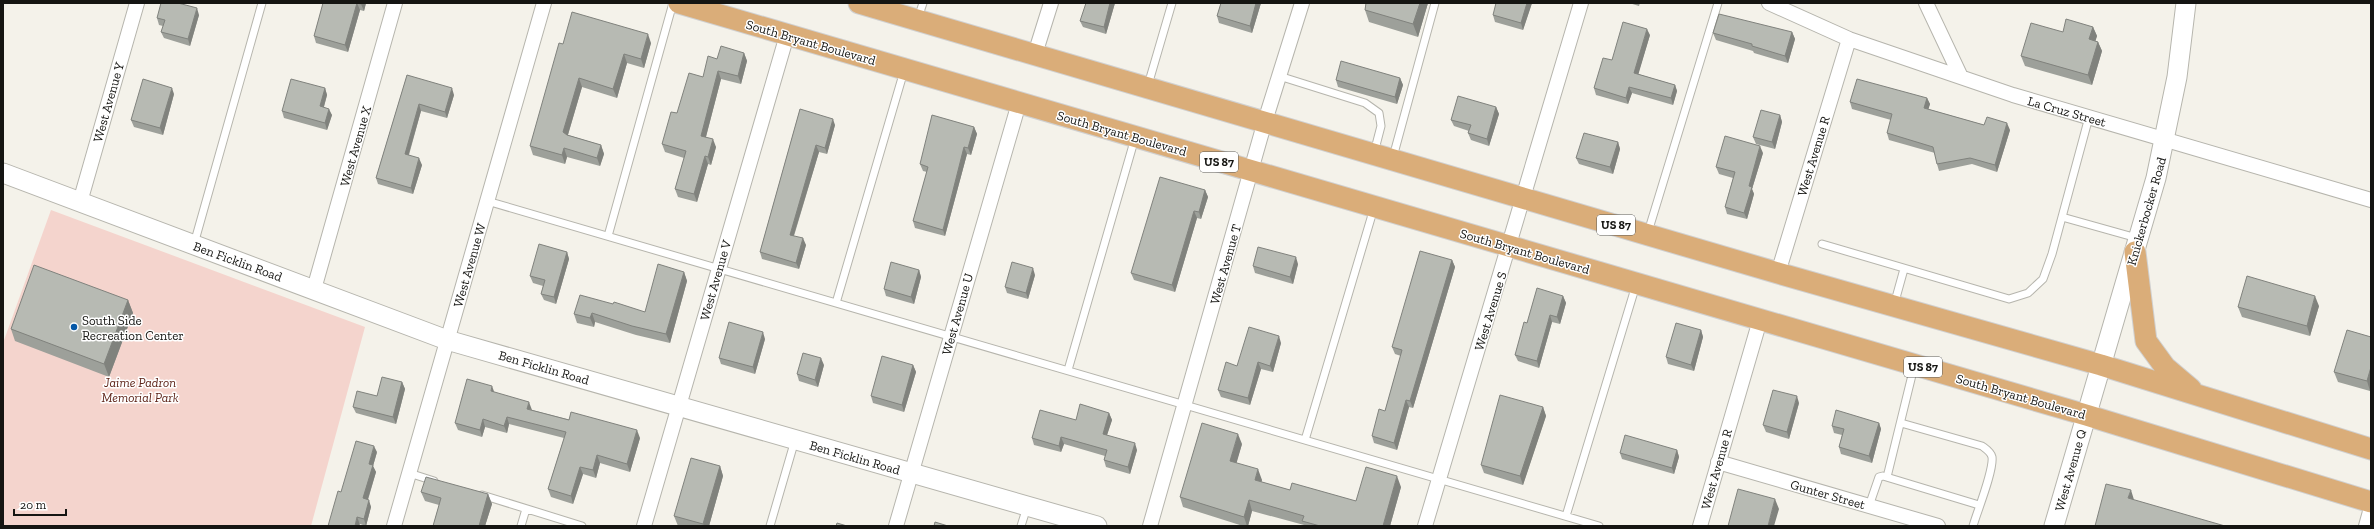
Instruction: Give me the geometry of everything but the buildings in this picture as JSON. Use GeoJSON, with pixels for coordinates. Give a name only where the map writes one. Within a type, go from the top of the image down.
{"type":"FeatureCollection","features":[{"type":"Feature","properties":{"kind":"main road","name":"South Bryant Boulevard"},"geometry":{"type":"LineString","coordinates":[[679,3],[2086,415],[2371,502]]}},
{"type":"Feature","properties":{"kind":"main road","name":"US 87"},"geometry":{"type":"LineString","coordinates":[[859,3],[920,12],[1035,54],[1778,273],[2102,365],[2371,449]]}},
{"type":"Feature","properties":{"kind":"main road"},"geometry":{"type":"LineString","coordinates":[[2136,245],[2146,341],[2165,367],[2197,395]]}},
{"type":"Feature","properties":{"kind":"street","name":"West Avenue Y"},"geometry":{"type":"LineString","coordinates":[[80,202],[137,3]]}},
{"type":"Feature","properties":{"kind":"street","name":"West Avenue X"},"geometry":{"type":"LineString","coordinates":[[314,289],[396,3]]}},
{"type":"Feature","properties":{"kind":"street","name":"West Avenue W"},"geometry":{"type":"LineString","coordinates":[[394,526],[544,3]]}},
{"type":"Feature","properties":{"kind":"street"},"geometry":{"type":"LineString","coordinates":[[1035,54],[1051,3]]}},
{"type":"Feature","properties":{"kind":"street","name":"West Avenue T"},"geometry":{"type":"LineString","coordinates":[[1150,526],[1265,121],[1302,3]]}},
{"type":"Feature","properties":{"kind":"street","name":"West Avenue S"},"geometry":{"type":"LineString","coordinates":[[1426,526],[1581,3]]}},
{"type":"Feature","properties":{"kind":"street","name":"La Cruz Street"},"geometry":{"type":"LineString","coordinates":[[1770,3],[1849,39],[1960,75],[2013,95],[2371,200]]}},
{"type":"Feature","properties":{"kind":"street"},"geometry":{"type":"LineString","coordinates":[[1926,3],[1960,75]]}},
{"type":"Feature","properties":{"kind":"street","name":"Knickerbocker Road"},"geometry":{"type":"LineString","coordinates":[[2086,415],[2102,365],[2165,139],[2177,77],[2186,3]]}},
{"type":"Feature","properties":{"kind":"street","name":"West Avenue V"},"geometry":{"type":"LineString","coordinates":[[644,526],[787,35]]}},
{"type":"Feature","properties":{"kind":"street","name":"West Avenue R"},"geometry":{"type":"LineString","coordinates":[[1778,273],[1849,39]]}},
{"type":"Feature","properties":{"kind":"street","name":"West Avenue U"},"geometry":{"type":"LineString","coordinates":[[896,526],[1019,103]]}},
{"type":"Feature","properties":{"kind":"street","name":"Ben Ficklin Road"},"geometry":{"type":"LineString","coordinates":[[3,173],[447,340],[1097,526]]}},
{"type":"Feature","properties":{"kind":"street","name":"West Avenue R"},"geometry":{"type":"LineString","coordinates":[[1700,526],[1760,320]]}},
{"type":"Feature","properties":{"kind":"street","name":"West Avenue Q"},"geometry":{"type":"LineString","coordinates":[[2054,526],[2086,415]]}},
{"type":"Feature","properties":{"kind":"street","name":"Gunter Street"},"geometry":{"type":"LineString","coordinates":[[1718,462],[1938,526]]}},
{"type":"Feature","properties":{"kind":"street"},"geometry":{"type":"LineString","coordinates":[[2366,526],[2371,508]]}},
{"type":"Feature","properties":{"kind":"lane"},"geometry":{"type":"LineString","coordinates":[[194,245],[262,3]]}},
{"type":"Feature","properties":{"kind":"lane"},"geometry":{"type":"LineString","coordinates":[[608,236],[673,3]]}},
{"type":"Feature","properties":{"kind":"lane"},"geometry":{"type":"LineString","coordinates":[[1147,87],[1172,3]]}},
{"type":"Feature","properties":{"kind":"lane"},"geometry":{"type":"LineString","coordinates":[[1383,156],[1435,3]]}},
{"type":"Feature","properties":{"kind":"lane"},"geometry":{"type":"LineString","coordinates":[[1647,234],[1718,3]]}},
{"type":"Feature","properties":{"kind":"lane"},"geometry":{"type":"LineString","coordinates":[[836,303],[905,69]]}},
{"type":"Feature","properties":{"kind":"lane"},"geometry":{"type":"LineString","coordinates":[[1279,76],[1365,103],[1379,112],[1383,156]]}},
{"type":"Feature","properties":{"kind":"lane"},"geometry":{"type":"LineString","coordinates":[[1822,244],[2009,299],[2028,293],[2043,279],[2062,217],[2089,117]]}},
{"type":"Feature","properties":{"kind":"lane"},"geometry":{"type":"LineString","coordinates":[[1068,370],[1135,137]]}},
{"type":"Feature","properties":{"kind":"lane"},"geometry":{"type":"LineString","coordinates":[[487,201],[1599,526]]}},
{"type":"Feature","properties":{"kind":"lane"},"geometry":{"type":"LineString","coordinates":[[1305,440],[1374,207]]}},
{"type":"Feature","properties":{"kind":"lane"},"geometry":{"type":"LineString","coordinates":[[2062,217],[2136,245]]}},
{"type":"Feature","properties":{"kind":"lane"},"geometry":{"type":"LineString","coordinates":[[1894,305],[1904,269]]}},
{"type":"Feature","properties":{"kind":"lane"},"geometry":{"type":"LineString","coordinates":[[1566,516],[1636,284]]}},
{"type":"Feature","properties":{"kind":"lane"},"geometry":{"type":"LineString","coordinates":[[1887,477],[1914,365]]}},
{"type":"Feature","properties":{"kind":"lane"},"geometry":{"type":"LineString","coordinates":[[1901,423],[1982,446],[1988,450],[1992,457],[1992,468],[1973,526]]}},
{"type":"Feature","properties":{"kind":"lane"},"geometry":{"type":"LineString","coordinates":[[770,526],[795,440]]}},
{"type":"Feature","properties":{"kind":"lane"},"geometry":{"type":"LineString","coordinates":[[409,473],[446,484]]}},
{"type":"Feature","properties":{"kind":"lane"},"geometry":{"type":"LineString","coordinates":[[1869,506],[1879,477],[1887,477],[1979,505]]}},
{"type":"Feature","properties":{"kind":"lane"},"geometry":{"type":"LineString","coordinates":[[475,493],[582,526]]}},
{"type":"Feature","properties":{"kind":"lane"},"geometry":{"type":"LineString","coordinates":[[1022,526],[1027,506]]}},
{"type":"Feature","properties":{"kind":"lane"},"geometry":{"type":"LineString","coordinates":[[521,526],[526,509]]}},
{"type":"Feature","properties":{"kind":"green space","name":"Jaime Padron Memorial Park"},"geometry":{"type":"Polygon","coordinates":[[[51,210],[365,327],[311,526],[3,526],[3,343],[51,210]]]}},
{"type":"Feature","properties":{"kind":"place","name":"South Side Recreation Center"},"geometry":{"type":"Point","coordinates":[74,327]}}]}
